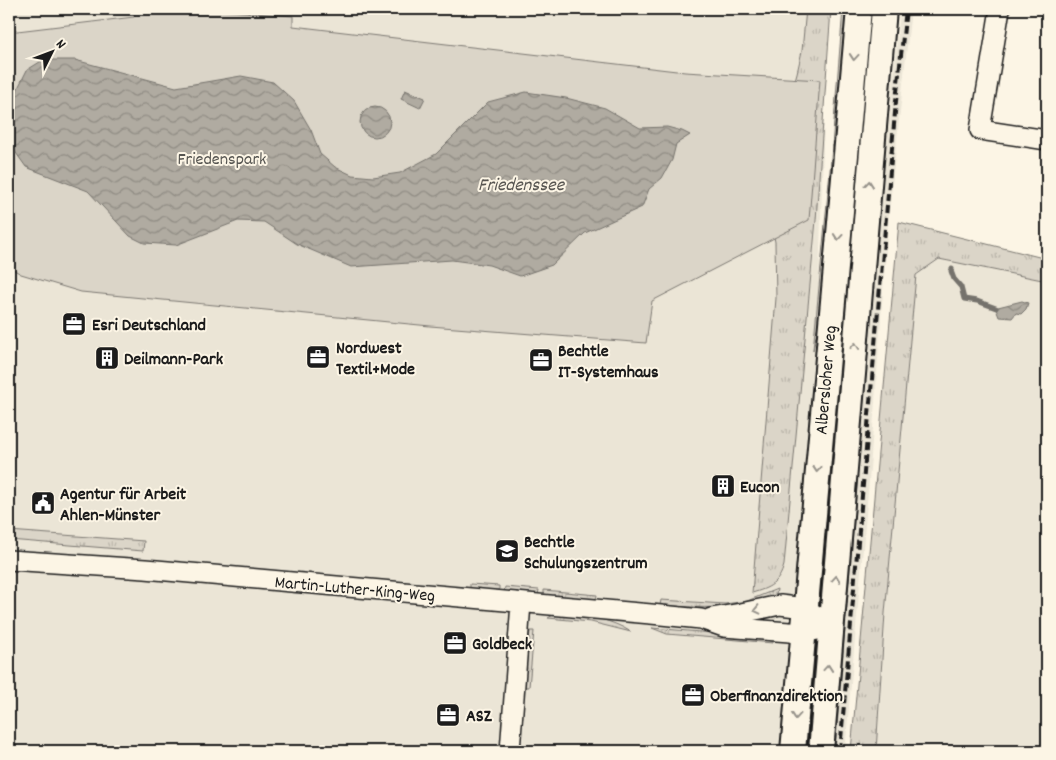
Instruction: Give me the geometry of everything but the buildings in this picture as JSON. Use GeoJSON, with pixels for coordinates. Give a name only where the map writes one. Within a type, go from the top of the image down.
{"type":"FeatureCollection","features":[{"type":"Feature","properties":{"kind":"main road","name":"Albersloher Weg"},"geometry":{"type":"LineString","coordinates":[[793,751],[859,9]]}},
{"type":"Feature","properties":{"kind":"main road","name":"Albersloher Weg"},"geometry":{"type":"LineString","coordinates":[[821,751],[884,9]]}},
{"type":"Feature","properties":{"kind":"street"},"geometry":{"type":"LineString","coordinates":[[1000,9],[980,130],[1047,140]]}},
{"type":"Feature","properties":{"kind":"street","name":"Martin-Luther-King-Weg"},"geometry":{"type":"LineString","coordinates":[[9,560],[145,569],[701,619],[724,626],[802,633],[832,627]]}},
{"type":"Feature","properties":{"kind":"street"},"geometry":{"type":"LineString","coordinates":[[510,751],[521,603]]}},
{"type":"Feature","properties":{"kind":"street","name":"Martin-Luther-King-Weg"},"geometry":{"type":"LineString","coordinates":[[701,619],[741,614],[780,605],[805,608],[832,627]]}},
{"type":"Feature","properties":{"kind":"shaded area"},"geometry":{"type":"Polygon","coordinates":[[[9,9],[827,9],[816,391],[781,751],[9,751],[9,9]]]}},
{"type":"Feature","properties":{"kind":"shaded area"},"geometry":{"type":"Polygon","coordinates":[[[900,9],[911,9],[888,222],[870,469],[845,751],[835,751],[873,289],[900,9]]]}},
{"type":"Feature","properties":{"kind":"shaded area"},"geometry":{"type":"Polygon","coordinates":[[[939,259],[1047,281],[1047,751],[876,751],[885,613],[916,275],[939,259]]]}},
{"type":"Feature","properties":{"kind":"green space","name":"Friedenspark"},"geometry":{"type":"Polygon","coordinates":[[[135,9],[204,9],[293,16],[293,26],[685,72],[820,80],[809,220],[652,301],[646,343],[430,326],[81,292],[21,274],[9,267],[9,32],[134,17],[135,9]]]}},
{"type":"Feature","properties":{"kind":"green space"},"geometry":{"type":"Polygon","coordinates":[[[806,9],[831,9],[816,220],[784,565],[779,577],[773,584],[752,593],[776,298],[775,242],[761,167],[787,108],[797,73],[802,51],[806,9]]]}},
{"type":"Feature","properties":{"kind":"green space"},"geometry":{"type":"Polygon","coordinates":[[[843,9],[850,9],[825,291],[813,350],[830,171],[843,9]]]}},
{"type":"Feature","properties":{"kind":"green space"},"geometry":{"type":"Polygon","coordinates":[[[899,222],[1047,259],[1047,281],[939,259],[916,275],[885,613],[876,751],[851,751],[899,222]]]}},
{"type":"Feature","properties":{"kind":"green space"},"geometry":{"type":"Polygon","coordinates":[[[873,289],[835,751],[830,751],[868,290],[873,289]]]}},
{"type":"Feature","properties":{"kind":"green space"},"geometry":{"type":"Polygon","coordinates":[[[9,531],[144,541],[143,551],[9,540],[9,531]]]}},
{"type":"Feature","properties":{"kind":"green space"},"geometry":{"type":"Polygon","coordinates":[[[470,584],[499,586],[499,592],[470,589],[470,584]]]}},
{"type":"Feature","properties":{"kind":"green space"},"geometry":{"type":"Polygon","coordinates":[[[505,587],[539,590],[538,595],[504,592],[505,587]]]}},
{"type":"Feature","properties":{"kind":"green space"},"geometry":{"type":"Polygon","coordinates":[[[777,589],[776,595],[747,604],[733,606],[660,605],[661,600],[725,604],[747,601],[777,589]]]}},
{"type":"Feature","properties":{"kind":"green space"},"geometry":{"type":"Polygon","coordinates":[[[544,590],[597,595],[596,599],[592,600],[544,595],[544,590]]]}},
{"type":"Feature","properties":{"kind":"green space"},"geometry":{"type":"Polygon","coordinates":[[[568,614],[608,621],[631,632],[591,622],[548,618],[553,615],[568,614]]]}},
{"type":"Feature","properties":{"kind":"green space"},"geometry":{"type":"Polygon","coordinates":[[[652,628],[773,638],[773,643],[667,634],[652,628]]]}},
{"type":"Feature","properties":{"kind":"green space"},"geometry":{"type":"Polygon","coordinates":[[[530,631],[534,631],[529,687],[524,687],[530,631]]]}},
{"type":"Feature","properties":{"kind":"water","name":"Friedenssee"},"geometry":{"type":"Polygon","coordinates":[[[43,60],[75,60],[176,87],[241,76],[273,82],[294,101],[311,130],[320,154],[335,167],[352,175],[373,177],[400,173],[436,154],[488,102],[526,92],[566,98],[605,108],[640,128],[667,127],[690,135],[676,144],[672,160],[662,178],[649,189],[642,207],[585,233],[552,265],[520,276],[489,265],[452,260],[351,267],[297,244],[264,222],[238,221],[176,245],[144,243],[130,236],[88,191],[26,167],[9,143],[9,106],[27,70],[43,60]]]}},
{"type":"Feature","properties":{"kind":"water"},"geometry":{"type":"Polygon","coordinates":[[[405,90],[425,98],[420,108],[401,99],[405,90]]]}},
{"type":"Feature","properties":{"kind":"water"},"geometry":{"type":"Polygon","coordinates":[[[375,107],[386,111],[390,122],[386,133],[375,137],[364,133],[360,122],[364,111],[375,107]]]}},
{"type":"Feature","properties":{"kind":"water"},"geometry":{"type":"Polygon","coordinates":[[[1022,301],[1028,303],[1026,309],[1021,314],[1016,313],[1012,318],[999,317],[996,309],[998,307],[1022,301]]]}},
{"type":"Feature","properties":{"kind":"waterway"},"geometry":{"type":"LineString","coordinates":[[952,269],[954,279],[961,287],[964,299],[977,301],[996,308]]}},
{"type":"Feature","properties":{"kind":"railway"},"geometry":{"type":"LineString","coordinates":[[840,751],[896,101],[906,9]]}},
{"type":"Feature","properties":{"kind":"place","name":"Esri Deutschland"},"geometry":{"type":"Point","coordinates":[74,324]}},
{"type":"Feature","properties":{"kind":"place","name":"Nordwest Textil+Mode"},"geometry":{"type":"Point","coordinates":[318,357]}},
{"type":"Feature","properties":{"kind":"place","name":"Deilmann-Park"},"geometry":{"type":"Point","coordinates":[107,358]}},
{"type":"Feature","properties":{"kind":"place","name":"Bechtle IT-Systemhaus"},"geometry":{"type":"Point","coordinates":[541,360]}},
{"type":"Feature","properties":{"kind":"place","name":"Eucon"},"geometry":{"type":"Point","coordinates":[723,486]}},
{"type":"Feature","properties":{"kind":"place","name":"Agentur für Arbeit Ahlen-Münster"},"geometry":{"type":"Point","coordinates":[43,503]}},
{"type":"Feature","properties":{"kind":"place","name":"Bechtle Schulungszentrum"},"geometry":{"type":"Point","coordinates":[507,551]}},
{"type":"Feature","properties":{"kind":"place","name":"Goldbeck"},"geometry":{"type":"Point","coordinates":[455,643]}},
{"type":"Feature","properties":{"kind":"place","name":"Oberfinanzdirektion"},"geometry":{"type":"Point","coordinates":[693,695]}},
{"type":"Feature","properties":{"kind":"place","name":"ASZ"},"geometry":{"type":"Point","coordinates":[448,715]}}]}
